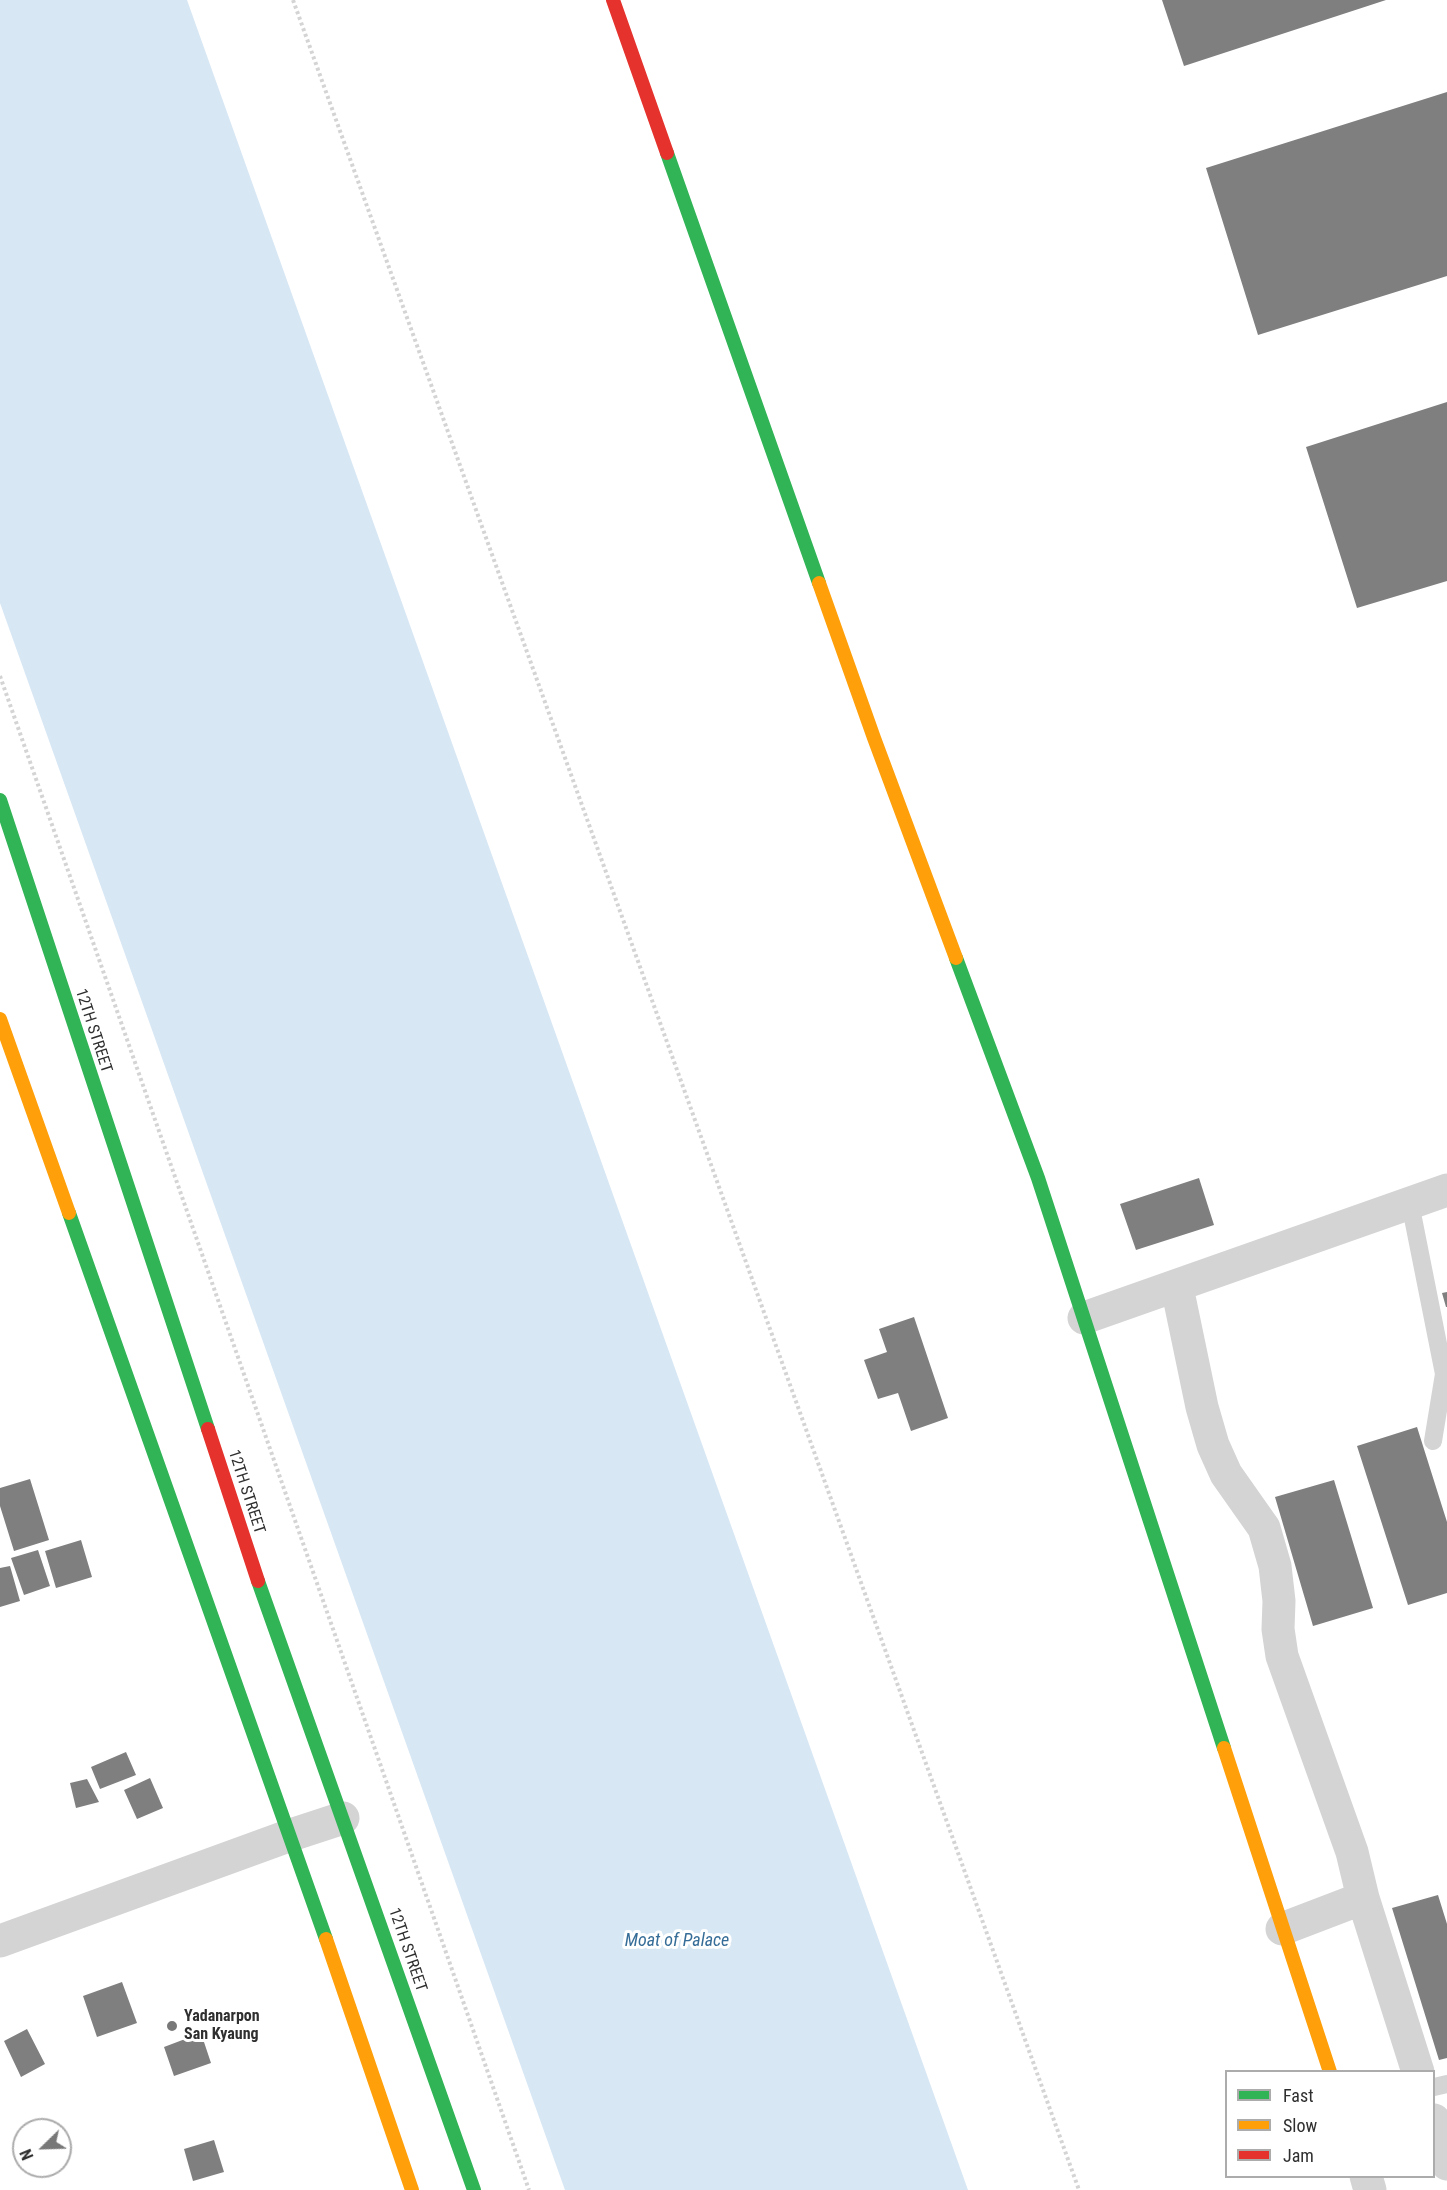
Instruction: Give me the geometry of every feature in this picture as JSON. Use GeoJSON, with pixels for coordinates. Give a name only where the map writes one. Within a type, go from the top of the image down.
{"type":"FeatureCollection","features":[{"type":"Feature","properties":{"kind":"main road"},"geometry":{"type":"LineString","coordinates":[[613,0],[874,738],[1038,1178],[1329,2070]]}},
{"type":"Feature","properties":{"kind":"main road","name":"12TH STREET"},"geometry":{"type":"LineString","coordinates":[[0,800],[262,1594],[344,1818],[474,2190]]}},
{"type":"Feature","properties":{"kind":"main road"},"geometry":{"type":"LineString","coordinates":[[0,1018],[291,1835],[412,2190]]}},
{"type":"Feature","properties":{"kind":"street"},"geometry":{"type":"LineString","coordinates":[[1084,1318],[1447,1190]]}},
{"type":"Feature","properties":{"kind":"street"},"geometry":{"type":"LineString","coordinates":[[1177,1287],[1212,1445],[1226,1474],[1264,1528],[1275,1566],[1279,1601],[1278,1629],[1282,1656],[1352,1852],[1363,1898],[1417,2070]]}},
{"type":"Feature","properties":{"kind":"street"},"geometry":{"type":"LineString","coordinates":[[0,1941],[291,1835],[344,1818]]}},
{"type":"Feature","properties":{"kind":"street"},"geometry":{"type":"LineString","coordinates":[[1282,1929],[1363,1898]]}},
{"type":"Feature","properties":{"kind":"street"},"geometry":{"type":"LineString","coordinates":[[1435,2123],[1447,2164]]}},
{"type":"Feature","properties":{"kind":"lane"},"geometry":{"type":"LineString","coordinates":[[1410,1203],[1444,1374],[1433,1441]]}},
{"type":"Feature","properties":{"kind":"path"},"geometry":{"type":"LineString","coordinates":[[292,0],[1079,2190]]}},
{"type":"Feature","properties":{"kind":"path"},"geometry":{"type":"LineString","coordinates":[[0,676],[529,2190]]}},
{"type":"Feature","properties":{"kind":"water","name":"Moat of Palace"},"geometry":{"type":"Polygon","coordinates":[[[0,0],[187,0],[968,2190],[565,2190],[0,603],[0,0]]]}},
{"type":"Feature","properties":{"kind":"building"},"geometry":{"type":"Polygon","coordinates":[[[1162,0],[1386,0],[1184,66],[1162,0]]]}},
{"type":"Feature","properties":{"kind":"building"},"geometry":{"type":"Polygon","coordinates":[[[1447,92],[1447,276],[1258,335],[1206,168],[1447,92]]]}},
{"type":"Feature","properties":{"kind":"building"},"geometry":{"type":"Polygon","coordinates":[[[1447,402],[1447,581],[1357,608],[1306,447],[1447,402]]]}},
{"type":"Feature","properties":{"kind":"building"},"geometry":{"type":"Polygon","coordinates":[[[1199,1178],[1214,1225],[1136,1250],[1120,1204],[1199,1178]]]}},
{"type":"Feature","properties":{"kind":"building"},"geometry":{"type":"Polygon","coordinates":[[[1447,1292],[1447,1307],[1446,1307],[1442,1293],[1447,1292]]]}},
{"type":"Feature","properties":{"kind":"building"},"geometry":{"type":"Polygon","coordinates":[[[914,1317],[948,1418],[911,1431],[898,1393],[878,1399],[864,1360],[887,1352],[879,1329],[914,1317]]]}},
{"type":"Feature","properties":{"kind":"building"},"geometry":{"type":"Polygon","coordinates":[[[1417,1427],[1447,1522],[1447,1593],[1408,1605],[1357,1446],[1417,1427]]]}},
{"type":"Feature","properties":{"kind":"building"},"geometry":{"type":"Polygon","coordinates":[[[30,1479],[49,1540],[14,1551],[0,1506],[0,1488],[30,1479]]]}},
{"type":"Feature","properties":{"kind":"building"},"geometry":{"type":"Polygon","coordinates":[[[1334,1480],[1373,1608],[1313,1626],[1275,1497],[1334,1480]]]}},
{"type":"Feature","properties":{"kind":"building"},"geometry":{"type":"Polygon","coordinates":[[[81,1540],[92,1577],[56,1588],[45,1551],[81,1540]]]}},
{"type":"Feature","properties":{"kind":"building"},"geometry":{"type":"Polygon","coordinates":[[[38,1550],[50,1586],[24,1595],[11,1558],[38,1550]]]}},
{"type":"Feature","properties":{"kind":"building"},"geometry":{"type":"Polygon","coordinates":[[[10,1566],[20,1601],[0,1607],[0,1568],[10,1566]]]}},
{"type":"Feature","properties":{"kind":"building"},"geometry":{"type":"Polygon","coordinates":[[[126,1752],[136,1775],[100,1789],[91,1767],[126,1752]]]}},
{"type":"Feature","properties":{"kind":"building"},"geometry":{"type":"Polygon","coordinates":[[[150,1778],[163,1808],[137,1819],[124,1790],[150,1778]]]}},
{"type":"Feature","properties":{"kind":"building"},"geometry":{"type":"Polygon","coordinates":[[[87,1779],[99,1802],[76,1808],[70,1783],[87,1779]]]}},
{"type":"Feature","properties":{"kind":"building"},"geometry":{"type":"Polygon","coordinates":[[[1438,1895],[1447,1924],[1447,2058],[1439,2060],[1392,1908],[1438,1895]]]}},
{"type":"Feature","properties":{"kind":"building"},"geometry":{"type":"Polygon","coordinates":[[[122,1982],[137,2023],[97,2037],[83,1996],[122,1982]]]}},
{"type":"Feature","properties":{"kind":"building"},"geometry":{"type":"Polygon","coordinates":[[[27,2029],[45,2064],[21,2077],[4,2041],[27,2029]]]}},
{"type":"Feature","properties":{"kind":"building"},"geometry":{"type":"Polygon","coordinates":[[[201,2033],[211,2063],[174,2076],[164,2047],[201,2033]]]}},
{"type":"Feature","properties":{"kind":"building"},"geometry":{"type":"Polygon","coordinates":[[[214,2140],[224,2172],[193,2181],[184,2149],[214,2140]]]}},
{"type":"Feature","properties":{"kind":"traffic: fast"},"geometry":{"type":"LineString","coordinates":[[667,153],[819,583]]}},
{"type":"Feature","properties":{"kind":"traffic: fast"},"geometry":{"type":"LineString","coordinates":[[0,800],[208,1429]]}},
{"type":"Feature","properties":{"kind":"traffic: fast"},"geometry":{"type":"LineString","coordinates":[[956,958],[1038,1178],[1224,1748]]}},
{"type":"Feature","properties":{"kind":"traffic: fast"},"geometry":{"type":"LineString","coordinates":[[69,1213],[326,1939]]}},
{"type":"Feature","properties":{"kind":"traffic: fast"},"geometry":{"type":"LineString","coordinates":[[258,1581],[474,2190]]}},
{"type":"Feature","properties":{"kind":"traffic: slow"},"geometry":{"type":"LineString","coordinates":[[819,583],[956,958]]}},
{"type":"Feature","properties":{"kind":"traffic: slow"},"geometry":{"type":"LineString","coordinates":[[0,1019],[69,1213]]}},
{"type":"Feature","properties":{"kind":"traffic: slow"},"geometry":{"type":"LineString","coordinates":[[1224,1748],[1329,2070]]}},
{"type":"Feature","properties":{"kind":"traffic: slow"},"geometry":{"type":"LineString","coordinates":[[326,1939],[412,2190]]}},
{"type":"Feature","properties":{"kind":"traffic: jam"},"geometry":{"type":"LineString","coordinates":[[613,0],[667,153]]}},
{"type":"Feature","properties":{"kind":"traffic: jam"},"geometry":{"type":"LineString","coordinates":[[208,1429],[258,1581]]}},
{"type":"Feature","properties":{"kind":"place","name":"Yadanarpon San Kyaung"},"geometry":{"type":"Point","coordinates":[172,2026]}}]}
